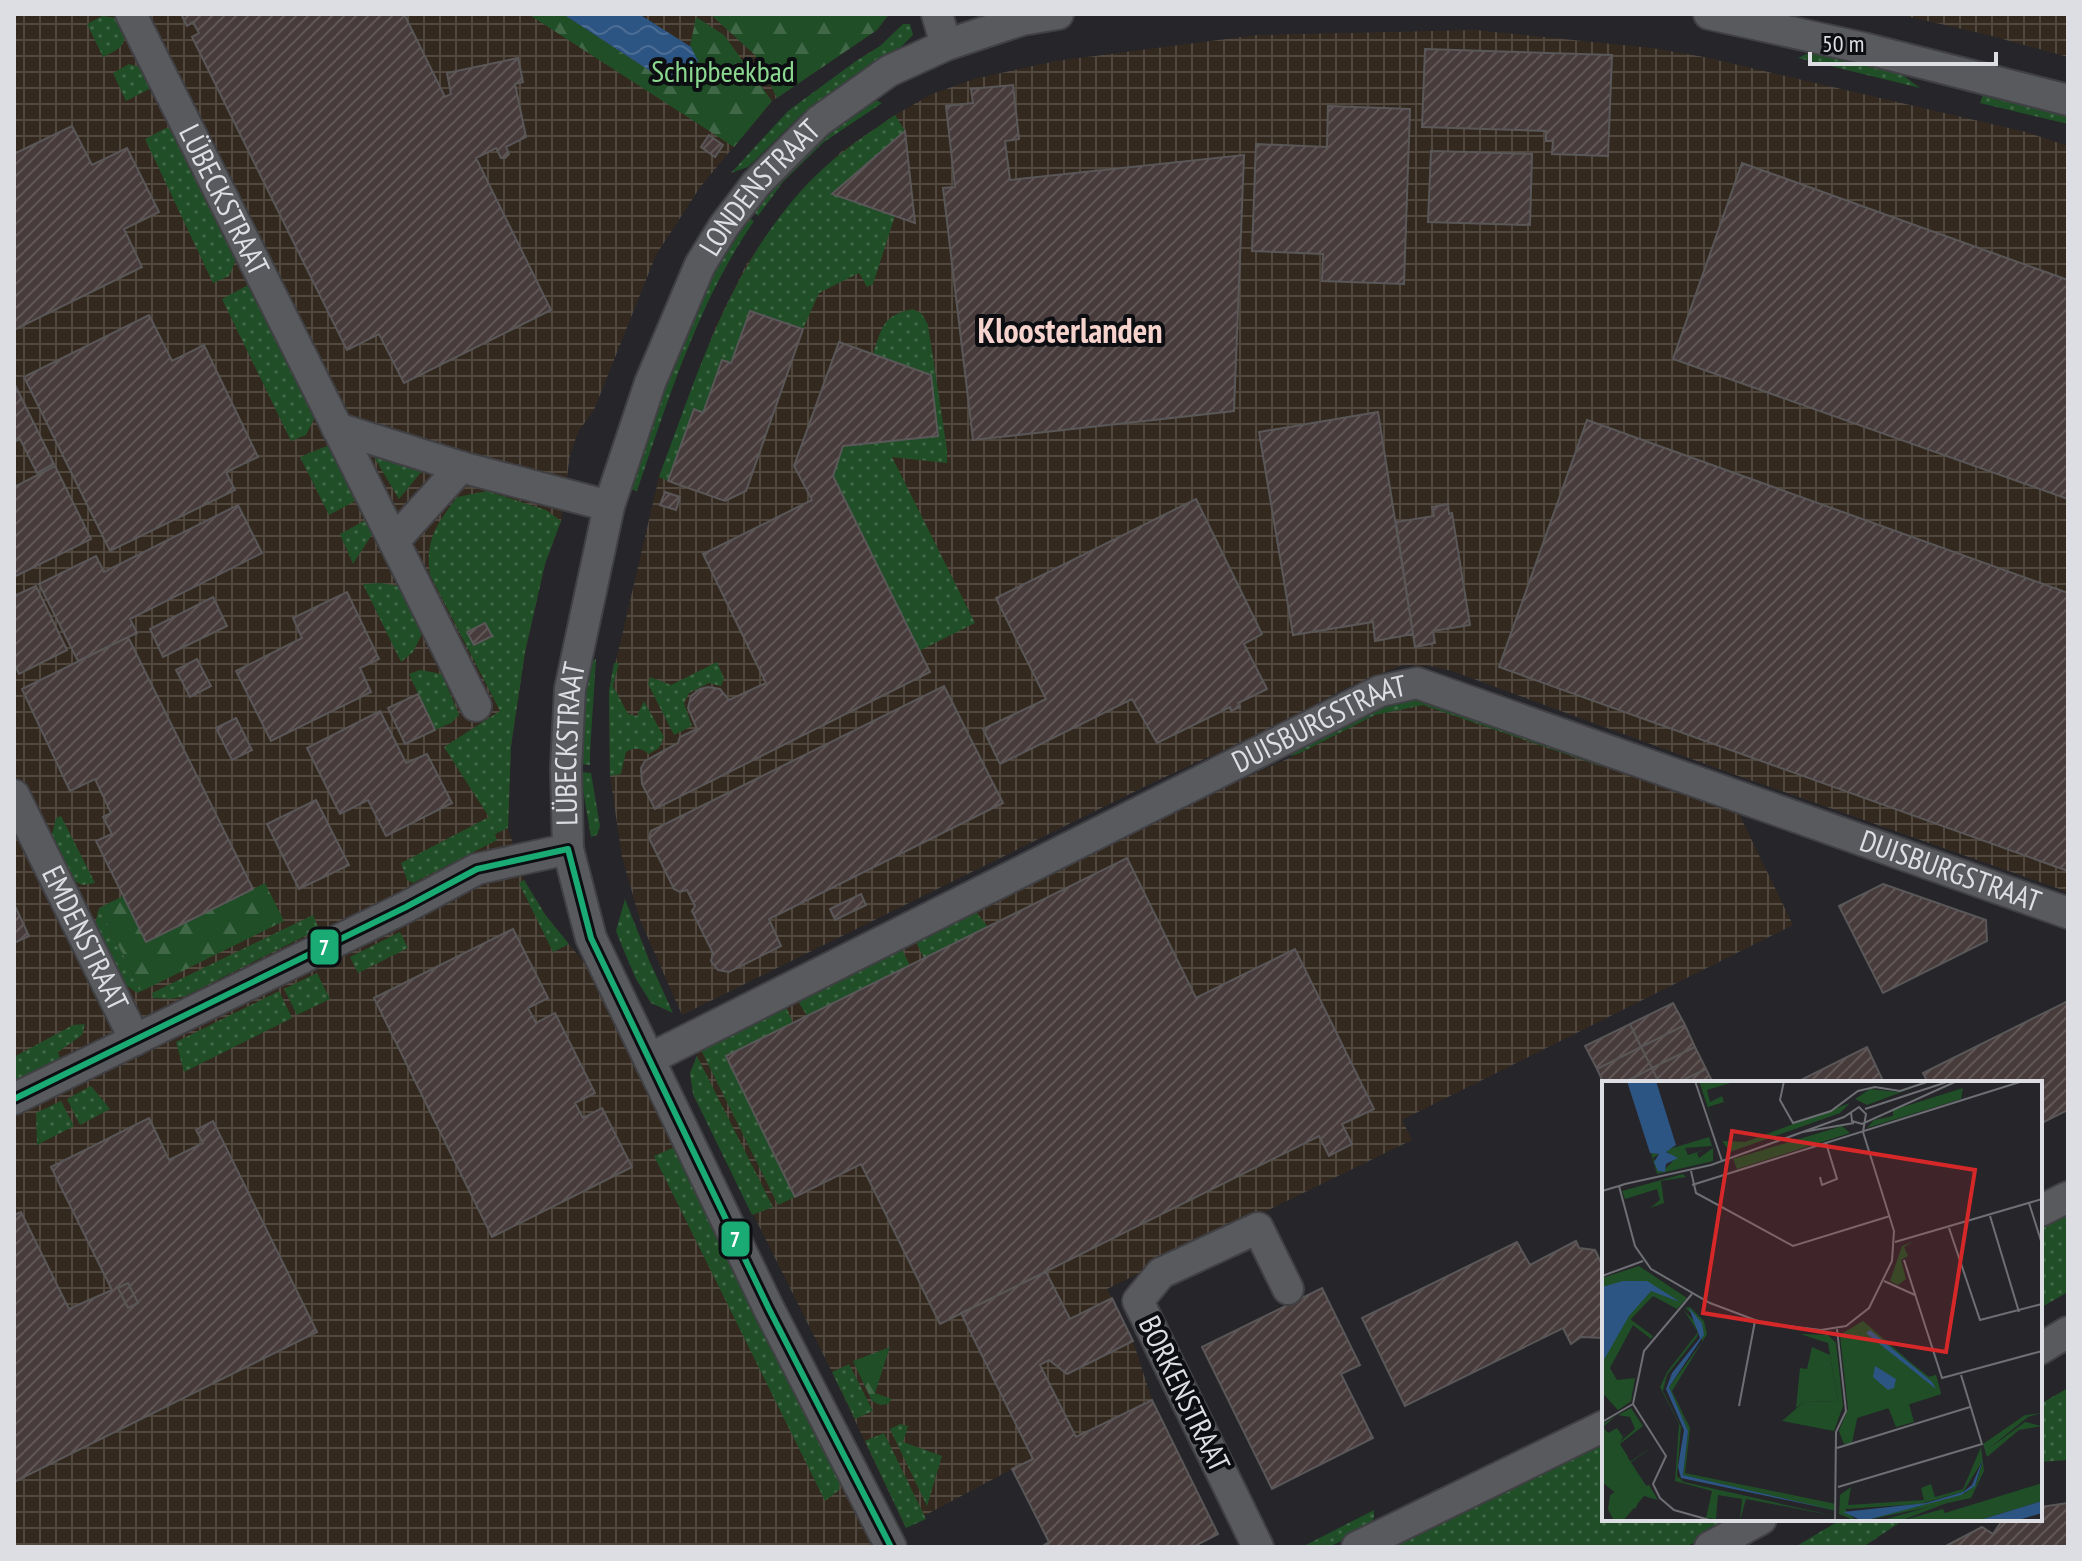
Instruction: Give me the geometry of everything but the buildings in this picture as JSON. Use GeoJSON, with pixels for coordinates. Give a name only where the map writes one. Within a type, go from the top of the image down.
{"type":"FeatureCollection","features":[{"type":"Feature","properties":{"kind":"street","name":"LÜBECKSTRAAT"},"geometry":{"type":"LineString","coordinates":[[131,14],[476,706]]}},
{"type":"Feature","properties":{"kind":"street"},"geometry":{"type":"LineString","coordinates":[[937,14],[946,45]]}},
{"type":"Feature","properties":{"kind":"street","name":"LONDENSTRAAT"},"geometry":{"type":"LineString","coordinates":[[609,506],[655,370],[700,265],[724,226],[756,184],[819,121],[889,71],[946,45],[1022,20],[1058,14]]}},
{"type":"Feature","properties":{"kind":"street"},"geometry":{"type":"LineString","coordinates":[[1709,14],[1863,48],[2068,100]]}},
{"type":"Feature","properties":{"kind":"street"},"geometry":{"type":"LineString","coordinates":[[337,428],[461,467],[609,506]]}},
{"type":"Feature","properties":{"kind":"street"},"geometry":{"type":"LineString","coordinates":[[394,541],[461,467]]}},
{"type":"Feature","properties":{"kind":"street","name":"LÜBECKSTRAAT"},"geometry":{"type":"LineString","coordinates":[[609,506],[570,689],[566,768],[568,849],[591,938],[769,1309],[891,1547]]}},
{"type":"Feature","properties":{"kind":"street","name":"DUISBURGSTRAAT"},"geometry":{"type":"LineString","coordinates":[[649,1059],[1380,691],[1417,683],[2068,913]]}},
{"type":"Feature","properties":{"kind":"street","name":"EMDENSTRAAT"},"geometry":{"type":"LineString","coordinates":[[14,795],[135,1040]]}},
{"type":"Feature","properties":{"kind":"street"},"geometry":{"type":"LineString","coordinates":[[14,1099],[406,907],[477,869],[568,849]]}},
{"type":"Feature","properties":{"kind":"street"},"geometry":{"type":"LineString","coordinates":[[2042,1210],[2068,1197]]}},
{"type":"Feature","properties":{"kind":"street","name":"BORKENSTRAAT"},"geometry":{"type":"LineString","coordinates":[[1258,1547],[1138,1301],[1161,1273],[1258,1228],[1288,1289]]}},
{"type":"Feature","properties":{"kind":"street"},"geometry":{"type":"LineString","coordinates":[[2042,1348],[2068,1332]]}},
{"type":"Feature","properties":{"kind":"street"},"geometry":{"type":"LineString","coordinates":[[1357,1547],[1602,1427]]}},
{"type":"Feature","properties":{"kind":"street"},"geometry":{"type":"LineString","coordinates":[[1710,1547],[1757,1521]]}},
{"type":"Feature","properties":{"kind":"shaded area"},"geometry":{"type":"Polygon","coordinates":[[[14,14],[889,14],[877,30],[772,101],[701,186],[656,255],[594,410],[578,432],[570,455],[561,521],[545,564],[525,652],[511,746],[508,828],[524,880],[546,916],[586,965],[873,1547],[14,1547],[14,14]]]}},
{"type":"Feature","properties":{"kind":"shaded area"},"geometry":{"type":"Polygon","coordinates":[[[1897,14],[2068,14],[2068,57],[1988,35],[1897,14]]]}},
{"type":"Feature","properties":{"kind":"shaded area"},"geometry":{"type":"Polygon","coordinates":[[[1475,30],[1652,48],[1704,57],[2026,132],[2068,146],[2068,892],[1452,671],[1402,665],[1344,689],[1270,729],[1154,782],[682,1015],[640,920],[622,857],[610,776],[609,691],[659,477],[716,326],[747,263],[800,192],[842,151],[895,115],[932,94],[974,79],[1056,61],[1257,35],[1475,30]]]}},
{"type":"Feature","properties":{"kind":"shaded area"},"geometry":{"type":"Polygon","coordinates":[[[1423,704],[1739,814],[1793,925],[1402,1120],[1412,1140],[1107,1289],[1133,1341],[1152,1400],[905,1526],[693,1094],[690,1073],[700,1048],[1112,838],[1298,754],[1375,715],[1423,704]]]}},
{"type":"Feature","properties":{"kind":"green space","name":"Schipbeekbad"},"geometry":{"type":"Polygon","coordinates":[[[528,14],[563,14],[667,82],[697,61],[690,46],[696,17],[724,35],[772,101],[734,147],[528,14]]]}},
{"type":"Feature","properties":{"kind":"green space"},"geometry":{"type":"Polygon","coordinates":[[[710,14],[889,14],[877,30],[777,98],[756,56],[710,14]]]}},
{"type":"Feature","properties":{"kind":"green space"},"geometry":{"type":"Polygon","coordinates":[[[102,16],[118,18],[124,33],[121,46],[103,57],[87,24],[102,16]]]}},
{"type":"Feature","properties":{"kind":"green space"},"geometry":{"type":"Polygon","coordinates":[[[903,24],[910,24],[913,35],[901,47],[805,111],[748,167],[731,173],[788,111],[880,46],[903,24]]]}},
{"type":"Feature","properties":{"kind":"green space"},"geometry":{"type":"Polygon","coordinates":[[[1811,52],[1900,73],[1920,88],[1798,58],[1811,52]]]}},
{"type":"Feature","properties":{"kind":"green space"},"geometry":{"type":"Polygon","coordinates":[[[129,64],[143,68],[151,88],[126,101],[113,73],[129,64]]]}},
{"type":"Feature","properties":{"kind":"green space"},"geometry":{"type":"Polygon","coordinates":[[[1984,92],[2068,114],[2068,124],[1980,103],[1984,92]]]}},
{"type":"Feature","properties":{"kind":"green space"},"geometry":{"type":"Polygon","coordinates":[[[871,98],[882,103],[824,142],[783,182],[758,216],[750,209],[829,127],[871,98]]]}},
{"type":"Feature","properties":{"kind":"green space"},"geometry":{"type":"Polygon","coordinates":[[[895,115],[905,131],[833,193],[895,216],[873,284],[867,287],[859,273],[819,293],[803,329],[750,311],[731,363],[703,413],[693,410],[668,481],[659,477],[716,327],[753,257],[800,192],[821,170],[895,115]]]}},
{"type":"Feature","properties":{"kind":"green space"},"geometry":{"type":"Polygon","coordinates":[[[166,128],[174,130],[237,257],[229,276],[213,283],[145,139],[166,128]]]}},
{"type":"Feature","properties":{"kind":"green space"},"geometry":{"type":"Polygon","coordinates":[[[744,215],[754,221],[734,252],[686,352],[637,491],[626,488],[700,287],[744,215]]]}},
{"type":"Feature","properties":{"kind":"green space"},"geometry":{"type":"Polygon","coordinates":[[[250,284],[315,417],[306,435],[291,441],[222,299],[250,284]]]}},
{"type":"Feature","properties":{"kind":"green space"},"geometry":{"type":"Polygon","coordinates":[[[913,309],[922,314],[928,325],[947,463],[892,457],[975,623],[919,651],[833,476],[843,446],[938,435],[931,375],[873,354],[881,330],[889,319],[913,309]]]}},
{"type":"Feature","properties":{"kind":"green space"},"geometry":{"type":"Polygon","coordinates":[[[329,445],[357,500],[329,515],[300,457],[329,445]]]}},
{"type":"Feature","properties":{"kind":"green space"},"geometry":{"type":"Polygon","coordinates":[[[374,457],[423,470],[399,499],[374,457]]]}},
{"type":"Feature","properties":{"kind":"green space"},"geometry":{"type":"Polygon","coordinates":[[[487,491],[546,510],[561,521],[545,564],[525,652],[511,746],[508,828],[495,834],[497,840],[413,883],[407,880],[401,863],[489,817],[444,747],[500,711],[430,575],[429,563],[434,533],[457,497],[487,491]]]}},
{"type":"Feature","properties":{"kind":"green space"},"geometry":{"type":"Polygon","coordinates":[[[366,520],[373,533],[353,564],[340,534],[366,520]]]}},
{"type":"Feature","properties":{"kind":"green space"},"geometry":{"type":"Polygon","coordinates":[[[363,584],[399,586],[422,634],[413,652],[401,662],[363,584]]]}},
{"type":"Feature","properties":{"kind":"green space"},"geometry":{"type":"Polygon","coordinates":[[[596,659],[590,765],[580,764],[581,721],[588,665],[596,659]]]}},
{"type":"Feature","properties":{"kind":"green space"},"geometry":{"type":"Polygon","coordinates":[[[717,662],[724,678],[721,686],[709,683],[689,693],[684,703],[692,726],[674,735],[648,684],[650,677],[671,685],[717,662]]]}},
{"type":"Feature","properties":{"kind":"green space"},"geometry":{"type":"Polygon","coordinates":[[[614,663],[619,663],[613,686],[628,714],[637,716],[644,701],[664,737],[659,748],[649,754],[638,749],[626,752],[621,774],[610,776],[609,691],[614,663]]]}},
{"type":"Feature","properties":{"kind":"green space"},"geometry":{"type":"Polygon","coordinates":[[[420,670],[442,674],[459,715],[451,723],[435,730],[409,674],[420,670]]]}},
{"type":"Feature","properties":{"kind":"green space"},"geometry":{"type":"Polygon","coordinates":[[[1418,695],[1601,758],[1603,767],[1423,705],[1375,715],[1291,756],[1291,748],[1394,698],[1418,695]]]}},
{"type":"Feature","properties":{"kind":"green space"},"geometry":{"type":"Polygon","coordinates":[[[580,772],[591,773],[600,826],[597,835],[591,837],[580,772]]]}},
{"type":"Feature","properties":{"kind":"green space"},"geometry":{"type":"Polygon","coordinates":[[[61,816],[95,883],[82,885],[67,877],[51,839],[56,818],[61,816]]]}},
{"type":"Feature","properties":{"kind":"green space"},"geometry":{"type":"Polygon","coordinates":[[[524,880],[546,916],[569,944],[553,952],[519,883],[524,880]]]}},
{"type":"Feature","properties":{"kind":"green space"},"geometry":{"type":"Polygon","coordinates":[[[265,883],[284,921],[142,991],[99,908],[123,896],[146,942],[265,883]]]}},
{"type":"Feature","properties":{"kind":"green space"},"geometry":{"type":"Polygon","coordinates":[[[625,899],[673,1013],[651,1003],[624,951],[616,931],[625,899]]]}},
{"type":"Feature","properties":{"kind":"green space"},"geometry":{"type":"Polygon","coordinates":[[[99,908],[142,991],[137,993],[119,980],[94,927],[99,908]]]}},
{"type":"Feature","properties":{"kind":"green space"},"geometry":{"type":"Polygon","coordinates":[[[965,911],[977,913],[988,927],[924,958],[913,937],[965,911]]]}},
{"type":"Feature","properties":{"kind":"green space"},"geometry":{"type":"Polygon","coordinates":[[[313,915],[319,929],[185,996],[153,998],[152,993],[313,915]]]}},
{"type":"Feature","properties":{"kind":"green space"},"geometry":{"type":"Polygon","coordinates":[[[400,932],[408,948],[358,973],[350,957],[400,932]]]}},
{"type":"Feature","properties":{"kind":"green space"},"geometry":{"type":"Polygon","coordinates":[[[898,942],[910,965],[807,1016],[795,996],[898,942]]]}},
{"type":"Feature","properties":{"kind":"green space"},"geometry":{"type":"Polygon","coordinates":[[[317,973],[330,999],[297,1015],[284,989],[317,973]]]}},
{"type":"Feature","properties":{"kind":"green space"},"geometry":{"type":"Polygon","coordinates":[[[279,991],[292,1018],[184,1072],[176,1042],[279,991]]]}},
{"type":"Feature","properties":{"kind":"green space"},"geometry":{"type":"Polygon","coordinates":[[[783,1000],[793,1023],[726,1057],[795,1197],[778,1205],[700,1048],[783,1000]]]}},
{"type":"Feature","properties":{"kind":"green space"},"geometry":{"type":"Polygon","coordinates":[[[85,1024],[82,1035],[58,1052],[60,1058],[14,1081],[14,1057],[73,1025],[85,1024]]]}},
{"type":"Feature","properties":{"kind":"green space"},"geometry":{"type":"Polygon","coordinates":[[[697,1056],[773,1207],[752,1215],[693,1094],[690,1073],[697,1056]]]}},
{"type":"Feature","properties":{"kind":"green space"},"geometry":{"type":"Polygon","coordinates":[[[91,1086],[110,1109],[80,1125],[67,1099],[91,1086]]]}},
{"type":"Feature","properties":{"kind":"green space"},"geometry":{"type":"Polygon","coordinates":[[[61,1101],[74,1126],[37,1145],[36,1113],[61,1101]]]}},
{"type":"Feature","properties":{"kind":"green space"},"geometry":{"type":"Polygon","coordinates":[[[675,1147],[840,1478],[839,1490],[825,1501],[654,1156],[675,1147]]]}},
{"type":"Feature","properties":{"kind":"green space"},"geometry":{"type":"Polygon","coordinates":[[[2068,1212],[2068,1292],[2042,1307],[2042,1225],[2068,1212]]]}},
{"type":"Feature","properties":{"kind":"green space"},"geometry":{"type":"Polygon","coordinates":[[[890,1347],[875,1393],[892,1399],[888,1404],[880,1405],[872,1401],[853,1361],[890,1347]]]}},
{"type":"Feature","properties":{"kind":"green space"},"geometry":{"type":"Polygon","coordinates":[[[849,1364],[873,1411],[855,1419],[832,1372],[849,1364]]]}},
{"type":"Feature","properties":{"kind":"green space"},"geometry":{"type":"Polygon","coordinates":[[[2068,1388],[2068,1460],[2042,1462],[2042,1403],[2068,1388]]]}},
{"type":"Feature","properties":{"kind":"green space"},"geometry":{"type":"Polygon","coordinates":[[[900,1424],[908,1426],[903,1442],[942,1456],[927,1506],[890,1429],[900,1424]]]}},
{"type":"Feature","properties":{"kind":"green space"},"geometry":{"type":"Polygon","coordinates":[[[884,1433],[926,1519],[906,1528],[865,1441],[884,1433]]]}},
{"type":"Feature","properties":{"kind":"green space"},"geometry":{"type":"Polygon","coordinates":[[[1602,1443],[1602,1521],[1734,1521],[1686,1547],[1395,1547],[1602,1443]]]}},
{"type":"Feature","properties":{"kind":"green space"},"geometry":{"type":"Polygon","coordinates":[[[1374,1510],[1374,1518],[1366,1529],[1329,1547],[1302,1547],[1374,1510]]]}},
{"type":"Feature","properties":{"kind":"green space"},"geometry":{"type":"Polygon","coordinates":[[[1839,1521],[1902,1521],[1863,1547],[1795,1547],[1839,1521]]]}},
{"type":"Feature","properties":{"kind":"water"},"geometry":{"type":"Polygon","coordinates":[[[563,14],[639,14],[691,47],[698,61],[681,80],[667,82],[563,14]]]}},
{"type":"Feature","properties":{"kind":"transit line","name":"7"},"geometry":{"type":"LineString","coordinates":[[14,1099],[406,907],[477,869],[568,849],[591,938],[769,1309],[891,1547]]}},
{"type":"Feature","properties":{"kind":"district","name":"Kloosterlanden"},"geometry":{"type":"Point","coordinates":[1070,331]}}]}
